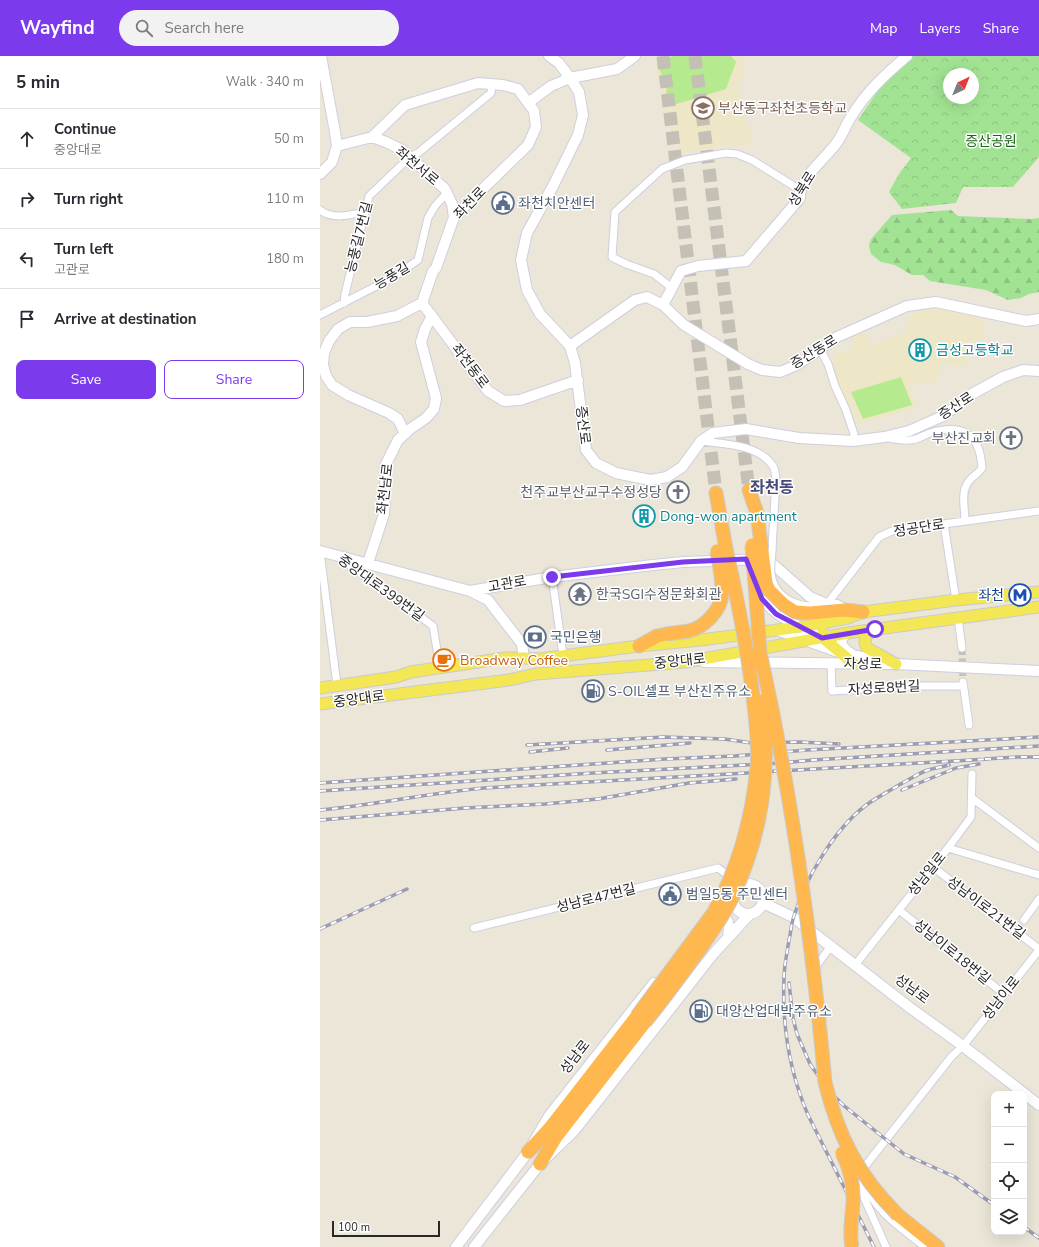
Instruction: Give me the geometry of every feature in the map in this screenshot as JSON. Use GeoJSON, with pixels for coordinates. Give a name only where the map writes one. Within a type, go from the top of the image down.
{"type":"FeatureCollection","features":[{"type":"Feature","properties":{"kind":"highway"},"geometry":{"type":"LineString","coordinates":[[749,490],[762,547],[766,583],[769,590],[784,605],[795,612],[809,609],[863,612]]}},
{"type":"Feature","properties":{"kind":"highway"},"geometry":{"type":"LineString","coordinates":[[640,646],[657,636],[690,630],[701,626],[709,619],[720,604],[722,593],[722,550],[717,497]]}},
{"type":"Feature","properties":{"kind":"highway"},"geometry":{"type":"LineString","coordinates":[[641,1019],[674,986],[724,914],[738,885],[752,845],[761,810],[765,786],[766,754],[761,657],[762,547]]}},
{"type":"Feature","properties":{"kind":"highway"},"geometry":{"type":"LineString","coordinates":[[540,1164],[556,1136],[641,1019],[714,912],[723,896],[743,843],[750,816],[757,767],[757,734],[751,676],[743,630],[722,550]]}},
{"type":"Feature","properties":{"kind":"highway"},"geometry":{"type":"LineString","coordinates":[[761,657],[775,719],[802,879],[814,972],[825,1082],[834,1113],[845,1142],[868,1182],[898,1215],[938,1247]]}},
{"type":"Feature","properties":{"kind":"highway"},"geometry":{"type":"LineString","coordinates":[[814,972],[813,1023],[818,1073],[821,1094],[826,1111],[850,1173],[853,1202],[851,1227],[852,1247]]}},
{"type":"Feature","properties":{"kind":"highway","name":"성남로"},"geometry":{"type":"LineString","coordinates":[[528,1152],[550,1128],[641,1019]]}},
{"type":"Feature","properties":{"kind":"main road","name":"중앙대로"},"geometry":{"type":"LineString","coordinates":[[320,688],[396,677],[406,673],[506,658],[539,659],[701,640],[829,622],[848,618],[863,612],[956,600],[1039,592]]}},
{"type":"Feature","properties":{"kind":"main road"},"geometry":{"type":"LineString","coordinates":[[990,613],[971,609],[970,605],[1003,599],[1016,594]]}},
{"type":"Feature","properties":{"kind":"main road","name":"중앙대로"},"geometry":{"type":"LineString","coordinates":[[320,704],[509,680],[536,674],[686,662],[848,633],[1039,607]]}},
{"type":"Feature","properties":{"kind":"main road"},"geometry":{"type":"LineString","coordinates":[[829,622],[823,630],[822,638],[841,653],[855,660]]}},
{"type":"Feature","properties":{"kind":"main road"},"geometry":{"type":"LineString","coordinates":[[875,629],[866,636],[864,643],[867,648],[896,664]]}},
{"type":"Feature","properties":{"kind":"street"},"geometry":{"type":"LineString","coordinates":[[320,174],[332,162],[337,146],[336,132],[321,56]]}},
{"type":"Feature","properties":{"kind":"street","name":"증산로"},"geometry":{"type":"LineString","coordinates":[[549,56],[559,63],[579,92],[582,115],[578,135],[553,186],[526,233],[521,260],[527,290],[540,314],[570,346],[578,380],[586,450],[596,463],[616,473],[650,480],[667,477],[682,467],[701,441],[713,433],[746,429],[799,438],[853,440],[884,437],[909,431],[943,416],[972,394],[1003,378],[1023,370],[1039,371]]}},
{"type":"Feature","properties":{"kind":"street"},"geometry":{"type":"LineString","coordinates":[[528,103],[551,86],[570,78],[617,69],[635,56]]}},
{"type":"Feature","properties":{"kind":"street","name":"성북로"},"geometry":{"type":"LineString","coordinates":[[663,305],[681,271],[698,266],[746,260],[800,198],[800,190],[805,180],[838,141],[853,113],[881,78],[907,56]]}},
{"type":"Feature","properties":{"kind":"street","name":"좌천로"},"geometry":{"type":"LineString","coordinates":[[372,137],[404,105],[478,83],[503,85],[518,89],[534,111],[536,127],[528,146],[454,217],[422,303]]}},
{"type":"Feature","properties":{"kind":"street","name":"능풍길7번길"},"geometry":{"type":"LineString","coordinates":[[344,302],[369,196],[378,186],[410,158],[491,93],[492,84]]}},
{"type":"Feature","properties":{"kind":"street"},"geometry":{"type":"LineString","coordinates":[[337,146],[372,137]]}},
{"type":"Feature","properties":{"kind":"street","name":"좌천서로"},"geometry":{"type":"LineString","coordinates":[[372,137],[402,150],[445,189],[452,204],[454,217]]}},
{"type":"Feature","properties":{"kind":"street"},"geometry":{"type":"LineString","coordinates":[[672,288],[654,274],[626,264],[612,257],[616,212],[662,169],[685,160],[726,153],[737,154],[752,160],[800,190]]}},
{"type":"Feature","properties":{"kind":"street","name":"능풍길"},"geometry":{"type":"LineString","coordinates":[[320,315],[394,277],[418,260],[428,218],[435,206],[447,193]]}},
{"type":"Feature","properties":{"kind":"street"},"geometry":{"type":"LineString","coordinates":[[320,210],[329,215],[348,216],[365,212]]}},
{"type":"Feature","properties":{"kind":"street","name":"증산동로"},"geometry":{"type":"LineString","coordinates":[[570,346],[635,300],[647,297],[663,305],[684,325],[748,364],[762,370],[780,372],[797,365],[837,337],[907,306],[936,302],[1026,321],[1039,320]]}},
{"type":"Feature","properties":{"kind":"street"},"geometry":{"type":"LineString","coordinates":[[405,434],[398,420],[389,413],[348,395],[332,385],[326,376],[323,365],[324,353],[329,341],[338,329],[350,322],[372,321],[397,316],[422,303]]}},
{"type":"Feature","properties":{"kind":"street","name":"좌천동로"},"geometry":{"type":"LineString","coordinates":[[422,303],[488,391],[504,401],[520,400],[578,380]]}},
{"type":"Feature","properties":{"kind":"street","name":"좌천남로"},"geometry":{"type":"LineString","coordinates":[[368,563],[384,514],[386,464],[398,440],[426,418],[434,409],[436,398],[421,342],[425,329],[432,316]]}},
{"type":"Feature","properties":{"kind":"street"},"geometry":{"type":"LineString","coordinates":[[820,349],[828,364],[835,386],[846,410],[854,434],[853,440]]}},
{"type":"Feature","properties":{"kind":"street"},"geometry":{"type":"LineString","coordinates":[[884,437],[910,440],[931,433],[953,429],[964,431],[970,435],[981,455],[982,468],[978,474],[967,483],[964,492],[965,521]]}},
{"type":"Feature","properties":{"kind":"street"},"geometry":{"type":"LineString","coordinates":[[701,441],[729,444],[754,451],[765,458],[774,467],[776,478],[762,547]]}},
{"type":"Feature","properties":{"kind":"street","name":"정공단로"},"geometry":{"type":"LineString","coordinates":[[827,604],[879,537],[892,531],[1039,512]]}},
{"type":"Feature","properties":{"kind":"street"},"geometry":{"type":"LineString","coordinates":[[944,524],[956,600]]}},
{"type":"Feature","properties":{"kind":"street","name":"중앙대로399번길"},"geometry":{"type":"LineString","coordinates":[[320,545],[433,626],[440,668]]}},
{"type":"Feature","properties":{"kind":"street"},"geometry":{"type":"LineString","coordinates":[[320,552],[337,685]]}},
{"type":"Feature","properties":{"kind":"street","name":"고관로"},"geometry":{"type":"LineString","coordinates":[[320,552],[368,563],[470,591],[552,577],[683,562],[767,559],[810,597],[827,604]]}},
{"type":"Feature","properties":{"kind":"street"},"geometry":{"type":"LineString","coordinates":[[746,559],[762,599],[776,614],[822,638]]}},
{"type":"Feature","properties":{"kind":"street"},"geometry":{"type":"LineString","coordinates":[[552,577],[563,655]]}},
{"type":"Feature","properties":{"kind":"street"},"geometry":{"type":"LineString","coordinates":[[470,591],[488,600],[522,644],[524,658]]}},
{"type":"Feature","properties":{"kind":"street"},"geometry":{"type":"LineString","coordinates":[[809,609],[827,604],[837,605],[845,610]]}},
{"type":"Feature","properties":{"kind":"street"},"geometry":{"type":"LineString","coordinates":[[958,618],[962,648]]}},
{"type":"Feature","properties":{"kind":"street"},"geometry":{"type":"LineString","coordinates":[[776,630],[841,653]]}},
{"type":"Feature","properties":{"kind":"street"},"geometry":{"type":"LineString","coordinates":[[848,633],[842,638],[841,644],[855,660]]}},
{"type":"Feature","properties":{"kind":"street","name":"자성로"},"geometry":{"type":"LineString","coordinates":[[686,662],[831,663],[855,660],[896,664],[1039,671]]}},
{"type":"Feature","properties":{"kind":"street","name":"자성로8번길"},"geometry":{"type":"LineString","coordinates":[[831,663],[832,691],[963,684],[969,725]]}},
{"type":"Feature","properties":{"kind":"street","name":"성남일로"},"geometry":{"type":"LineString","coordinates":[[855,965],[971,817],[972,774]]}},
{"type":"Feature","properties":{"kind":"street"},"geometry":{"type":"LineString","coordinates":[[972,798],[1039,848]]}},
{"type":"Feature","properties":{"kind":"street"},"geometry":{"type":"LineString","coordinates":[[948,848],[1039,875]]}},
{"type":"Feature","properties":{"kind":"street","name":"성남이로21번길"},"geometry":{"type":"LineString","coordinates":[[933,867],[1039,949]]}},
{"type":"Feature","properties":{"kind":"street","name":"성남로47번길"},"geometry":{"type":"LineString","coordinates":[[474,928],[718,868],[740,885]]}},
{"type":"Feature","properties":{"kind":"street"},"geometry":{"type":"LineString","coordinates":[[474,1247],[540,1164],[574,1131],[714,953],[749,915],[758,911],[763,903],[762,893],[756,885],[740,885],[734,893],[733,903],[739,912],[749,915]]}},
{"type":"Feature","properties":{"kind":"street","name":"성남로"},"geometry":{"type":"LineString","coordinates":[[456,1247],[528,1152],[549,1116],[688,940],[716,910],[733,898]]}},
{"type":"Feature","properties":{"kind":"street"},"geometry":{"type":"LineString","coordinates":[[1024,920],[1039,899]]}},
{"type":"Feature","properties":{"kind":"street","name":"성남로"},"geometry":{"type":"LineString","coordinates":[[763,903],[793,917],[1039,1105]]}},
{"type":"Feature","properties":{"kind":"street"},"geometry":{"type":"LineString","coordinates":[[716,910],[728,921],[730,926],[728,937]]}},
{"type":"Feature","properties":{"kind":"street","name":"성남이로18번길"},"geometry":{"type":"LineString","coordinates":[[899,910],[1004,994]]}},
{"type":"Feature","properties":{"kind":"street"},"geometry":{"type":"LineString","coordinates":[[818,936],[809,949],[821,1080],[836,1134],[886,1247]]}},
{"type":"Feature","properties":{"kind":"street"},"geometry":{"type":"LineString","coordinates":[[831,946],[817,966],[826,1070],[832,1103],[842,1131],[862,1170],[869,1194],[874,1203],[924,1247]]}},
{"type":"Feature","properties":{"kind":"street","name":"성남이로"},"geometry":{"type":"LineString","coordinates":[[862,1170],[952,1056],[963,1046],[1039,949]]}},
{"type":"Feature","properties":{"kind":"shaded area","name":"부산동구좌천초등학교"},"geometry":{"type":"Polygon","coordinates":[[[662,56],[738,56],[746,62],[744,75],[737,87],[754,145],[731,145],[681,153],[662,104],[661,87],[654,66],[662,56]]]}},
{"type":"Feature","properties":{"kind":"shaded area"},"geometry":{"type":"Polygon","coordinates":[[[937,305],[982,312],[983,340],[965,342],[968,365],[940,364],[938,382],[910,385],[917,408],[853,425],[830,371],[835,354],[855,348],[848,336],[863,331],[872,345],[905,332],[912,308],[937,305]]]}},
{"type":"Feature","properties":{"kind":"green space"},"geometry":{"type":"Polygon","coordinates":[[[672,56],[731,56],[736,62],[726,89],[670,106],[665,98],[667,88],[659,68],[663,61],[672,56]]]}},
{"type":"Feature","properties":{"kind":"green space","name":"증산공원"},"geometry":{"type":"Polygon","coordinates":[[[913,56],[1039,56],[1039,157],[1013,187],[963,187],[956,203],[902,209],[889,192],[899,174],[911,158],[858,120],[881,86],[913,56]]]}},
{"type":"Feature","properties":{"kind":"green space"},"geometry":{"type":"Polygon","coordinates":[[[951,210],[958,216],[1039,218],[1039,292],[1029,294],[1021,298],[1008,300],[986,290],[930,281],[923,275],[912,275],[895,265],[881,262],[871,254],[869,246],[871,239],[892,215],[951,210]]]}},
{"type":"Feature","properties":{"kind":"green space"},"geometry":{"type":"Polygon","coordinates":[[[901,377],[912,405],[863,419],[851,392],[901,377]]]}},
{"type":"Feature","properties":{"kind":"tunnel"},"geometry":{"type":"LineString","coordinates":[[663,56],[716,493]]}},
{"type":"Feature","properties":{"kind":"tunnel"},"geometry":{"type":"LineString","coordinates":[[695,56],[749,490]]}},
{"type":"Feature","properties":{"kind":"tunnel"},"geometry":{"type":"LineString","coordinates":[[962,648],[963,682]]}},
{"type":"Feature","properties":{"kind":"railway"},"geometry":{"type":"LineString","coordinates":[[527,745],[664,737],[724,739],[752,743],[800,742],[839,744]]}},
{"type":"Feature","properties":{"kind":"railway"},"geometry":{"type":"LineString","coordinates":[[320,783],[665,759],[1039,737]]}},
{"type":"Feature","properties":{"kind":"railway"},"geometry":{"type":"LineString","coordinates":[[607,750],[690,743]]}},
{"type":"Feature","properties":{"kind":"railway"},"geometry":{"type":"LineString","coordinates":[[320,791],[1039,746]]}},
{"type":"Feature","properties":{"kind":"railway"},"geometry":{"type":"LineString","coordinates":[[530,752],[568,748]]}},
{"type":"Feature","properties":{"kind":"railway"},"geometry":{"type":"LineString","coordinates":[[985,759],[1039,757]]}},
{"type":"Feature","properties":{"kind":"railway"},"geometry":{"type":"LineString","coordinates":[[320,810],[484,788],[989,759]]}},
{"type":"Feature","properties":{"kind":"railway"},"geometry":{"type":"LineString","coordinates":[[902,790],[956,768],[979,764]]}},
{"type":"Feature","properties":{"kind":"railway"},"geometry":{"type":"LineString","coordinates":[[874,1247],[808,1115],[796,1082],[788,1048],[784,1014],[784,969],[793,919],[805,887],[822,856],[842,828],[865,806],[911,778],[931,769],[949,765]]}},
{"type":"Feature","properties":{"kind":"railway"},"geometry":{"type":"LineString","coordinates":[[320,820],[598,799],[689,783],[736,779]]}},
{"type":"Feature","properties":{"kind":"railway"},"geometry":{"type":"LineString","coordinates":[[320,929],[407,889]]}},
{"type":"Feature","properties":{"kind":"railway"},"geometry":{"type":"LineString","coordinates":[[789,983],[793,1018],[797,1034],[810,1064],[829,1091],[843,1105],[904,1154],[955,1177],[991,1203]]}},
{"type":"Feature","properties":{"kind":"railway"},"geometry":{"type":"LineString","coordinates":[[1027,1229],[1039,1238]]}},
{"type":"Feature","properties":{"kind":"place","name":"부산동구좌천초등학교"},"geometry":{"type":"Point","coordinates":[703,108]}},
{"type":"Feature","properties":{"kind":"place","name":"좌천치안센터"},"geometry":{"type":"Point","coordinates":[503,203]}},
{"type":"Feature","properties":{"kind":"place","name":"금성고등학교"},"geometry":{"type":"Point","coordinates":[920,350]}},
{"type":"Feature","properties":{"kind":"place","name":"부산진교회"},"geometry":{"type":"Point","coordinates":[1011,438]}},
{"type":"Feature","properties":{"kind":"place","name":"천주교부산교구수정성당"},"geometry":{"type":"Point","coordinates":[678,492]}},
{"type":"Feature","properties":{"kind":"place","name":"Dong-won apartment"},"geometry":{"type":"Point","coordinates":[644,516]}},
{"type":"Feature","properties":{"kind":"place","name":"한국SGI수정문화회관"},"geometry":{"type":"Point","coordinates":[580,594]}},
{"type":"Feature","properties":{"kind":"place","name":"좌천"},"geometry":{"type":"Point","coordinates":[1020,595]}},
{"type":"Feature","properties":{"kind":"place","name":"국민은행"},"geometry":{"type":"Point","coordinates":[535,637]}},
{"type":"Feature","properties":{"kind":"place","name":"Broadway Coffee"},"geometry":{"type":"Point","coordinates":[444,660]}},
{"type":"Feature","properties":{"kind":"place","name":"S-OIL셀프 부산진주유소"},"geometry":{"type":"Point","coordinates":[593,691]}},
{"type":"Feature","properties":{"kind":"place","name":"범일5동 주민센터"},"geometry":{"type":"Point","coordinates":[670,894]}},
{"type":"Feature","properties":{"kind":"place","name":"대양산업대박주유소"},"geometry":{"type":"Point","coordinates":[701,1011]}},
{"type":"Feature","properties":{"kind":"district","name":"좌천동"},"geometry":{"type":"Point","coordinates":[772,488]}},
{"type":"Feature","properties":{"kind":"route"},"geometry":{"type":"LineString","coordinates":[[552,577],[683,562],[746,559],[762,599],[776,614],[822,638],[875,629]]}}]}
